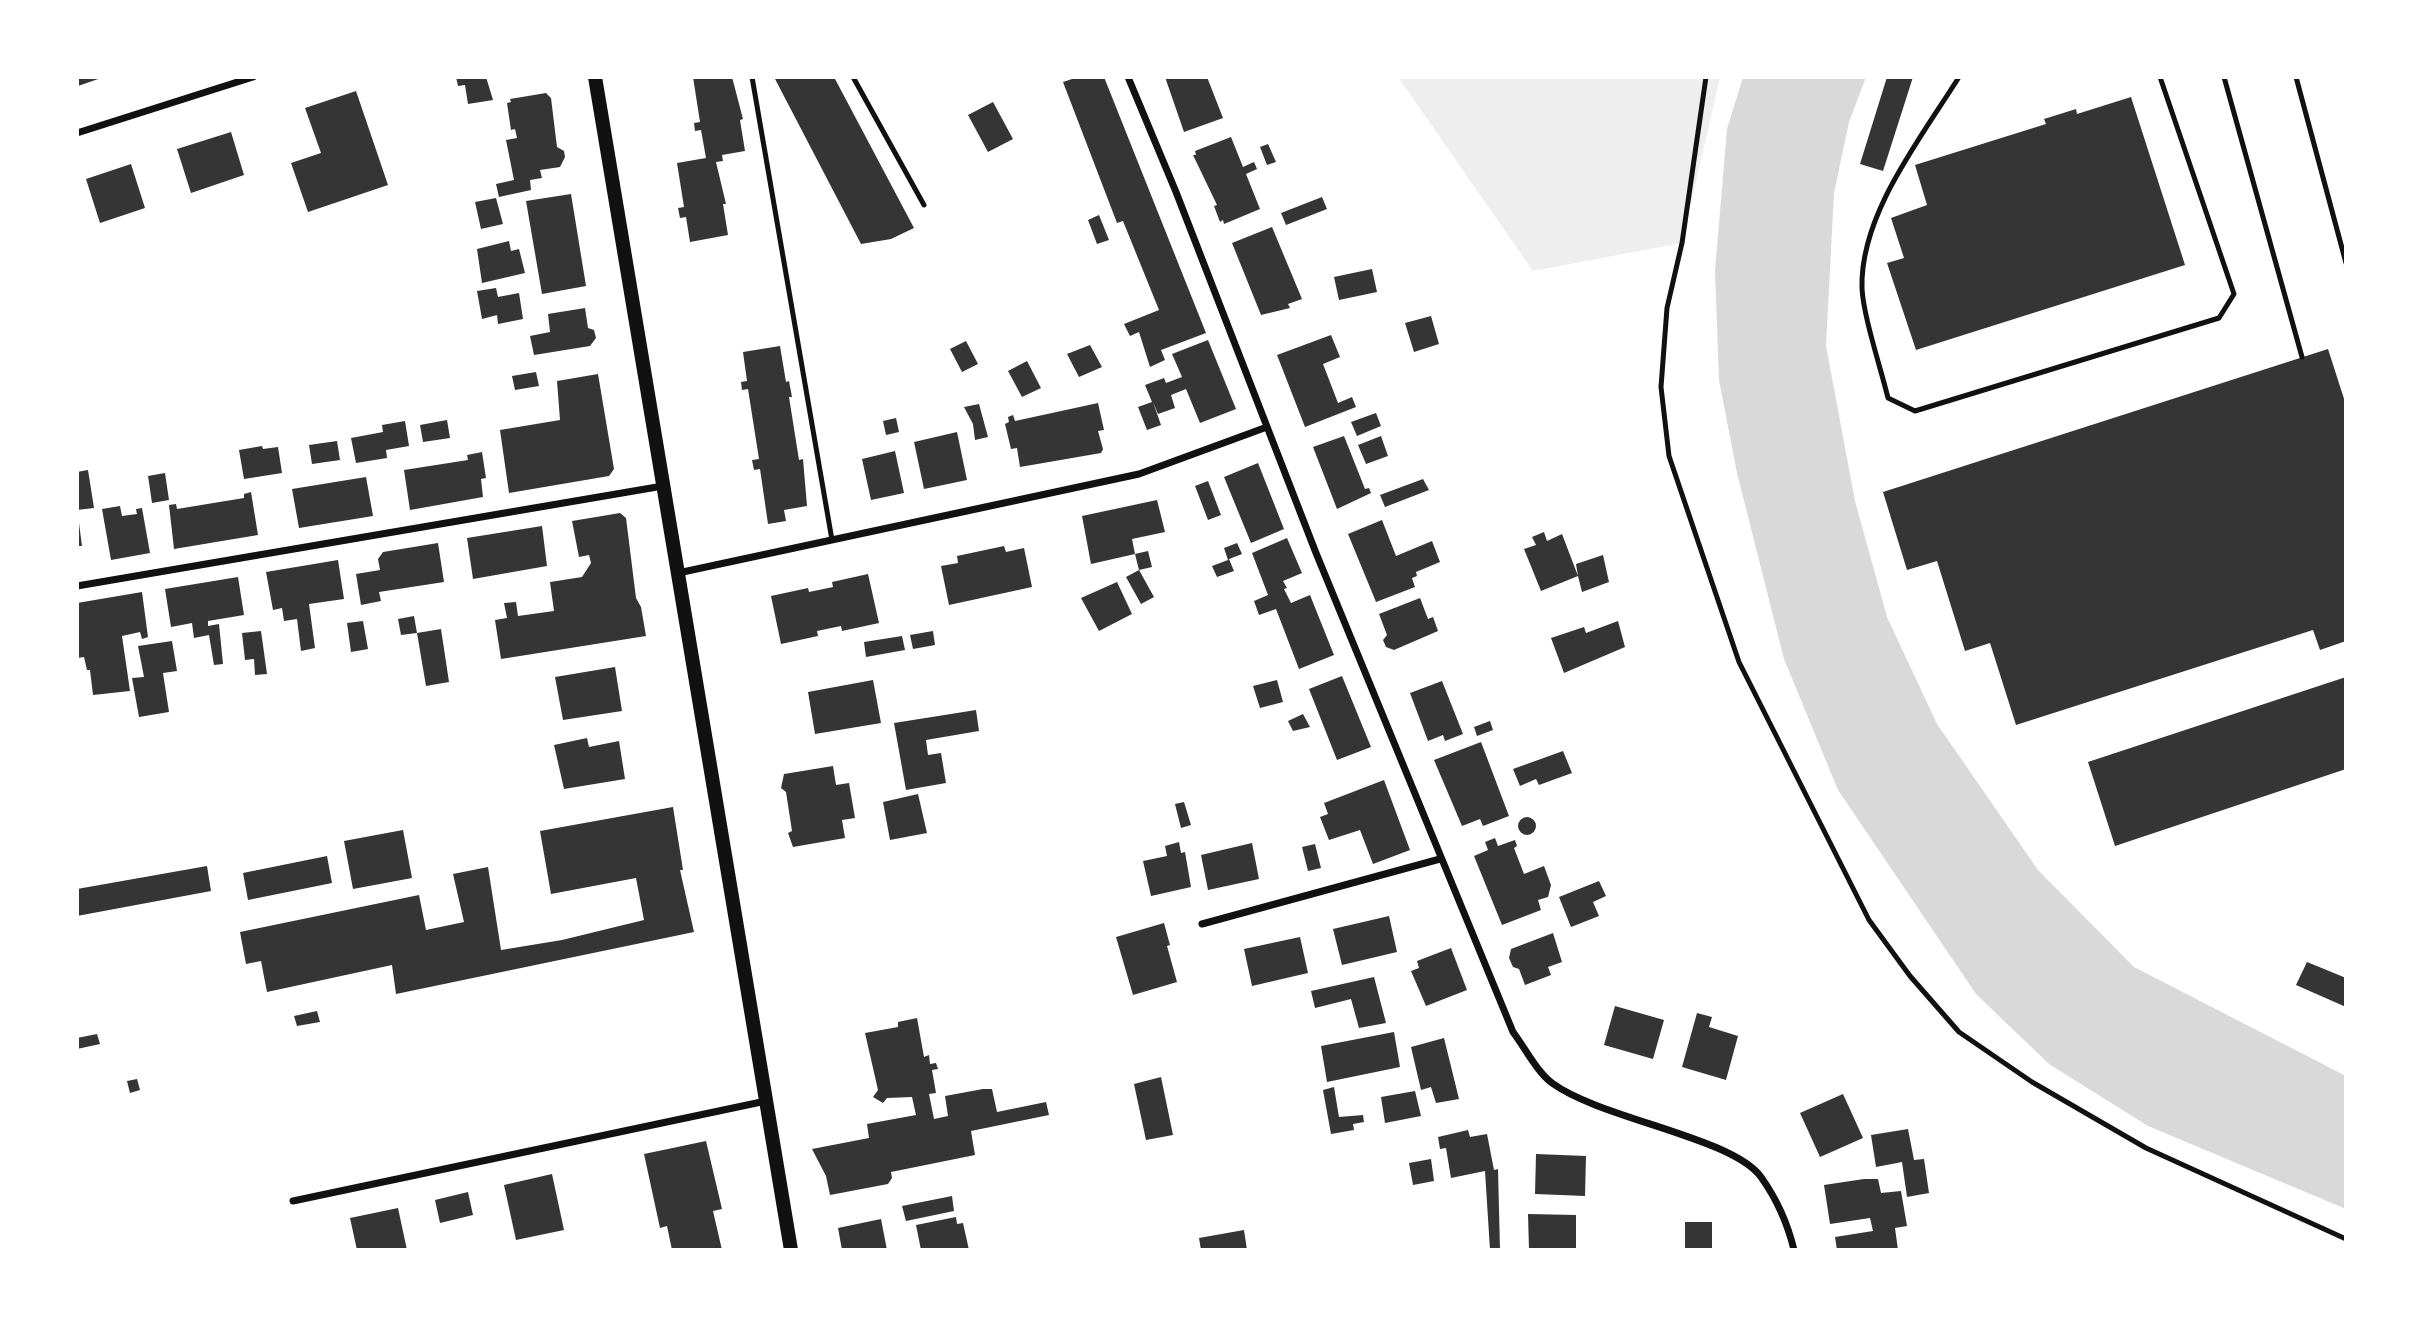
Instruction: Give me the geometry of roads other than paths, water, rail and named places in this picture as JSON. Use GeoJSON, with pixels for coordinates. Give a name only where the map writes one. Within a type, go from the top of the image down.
{"type":"FeatureCollection","features":[{"type":"Feature","properties":{"kind":"main road"},"geometry":{"type":"LineString","coordinates":[[595,77],[790,1250]]}},
{"type":"Feature","properties":{"kind":"street"},"geometry":{"type":"LineString","coordinates":[[217,77],[220,88]]}},
{"type":"Feature","properties":{"kind":"street"},"geometry":{"type":"LineString","coordinates":[[77,133],[253,77]]}},
{"type":"Feature","properties":{"kind":"street"},"geometry":{"type":"LineString","coordinates":[[1128,77],[1440,859],[1513,1032],[1550,1083],[1591,1104],[1723,1150],[1760,1175],[1788,1227],[1794,1250]]}},
{"type":"Feature","properties":{"kind":"street"},"geometry":{"type":"LineString","coordinates":[[677,573],[1139,474],[1267,427]]}},
{"type":"Feature","properties":{"kind":"street"},"geometry":{"type":"LineString","coordinates":[[77,586],[663,486]]}},
{"type":"Feature","properties":{"kind":"street"},"geometry":{"type":"LineString","coordinates":[[1202,924],[1440,859]]}},
{"type":"Feature","properties":{"kind":"street"},"geometry":{"type":"LineString","coordinates":[[293,1201],[766,1101]]}},
{"type":"Feature","properties":{"kind":"lane"},"geometry":{"type":"LineString","coordinates":[[752,77],[832,540]]}},
{"type":"Feature","properties":{"kind":"lane"},"geometry":{"type":"LineString","coordinates":[[853,77],[923,205]]}},
{"type":"Feature","properties":{"kind":"lane"},"geometry":{"type":"LineString","coordinates":[[1706,77],[1682,243],[1667,307],[1661,387],[1669,456],[1739,662],[1869,920],[1910,976],[1959,1032],[2032,1082],[2146,1148],[2346,1239]]}},
{"type":"Feature","properties":{"kind":"lane"},"geometry":{"type":"LineString","coordinates":[[1959,77],[1911,153],[1869,230],[1862,289],[1888,398],[1915,411],[2220,318],[2234,294],[2160,77]]}},
{"type":"Feature","properties":{"kind":"lane"},"geometry":{"type":"LineString","coordinates":[[2224,77],[2302,358]]}},
{"type":"Feature","properties":{"kind":"lane"},"geometry":{"type":"LineString","coordinates":[[2296,77],[2346,263]]}}]}
